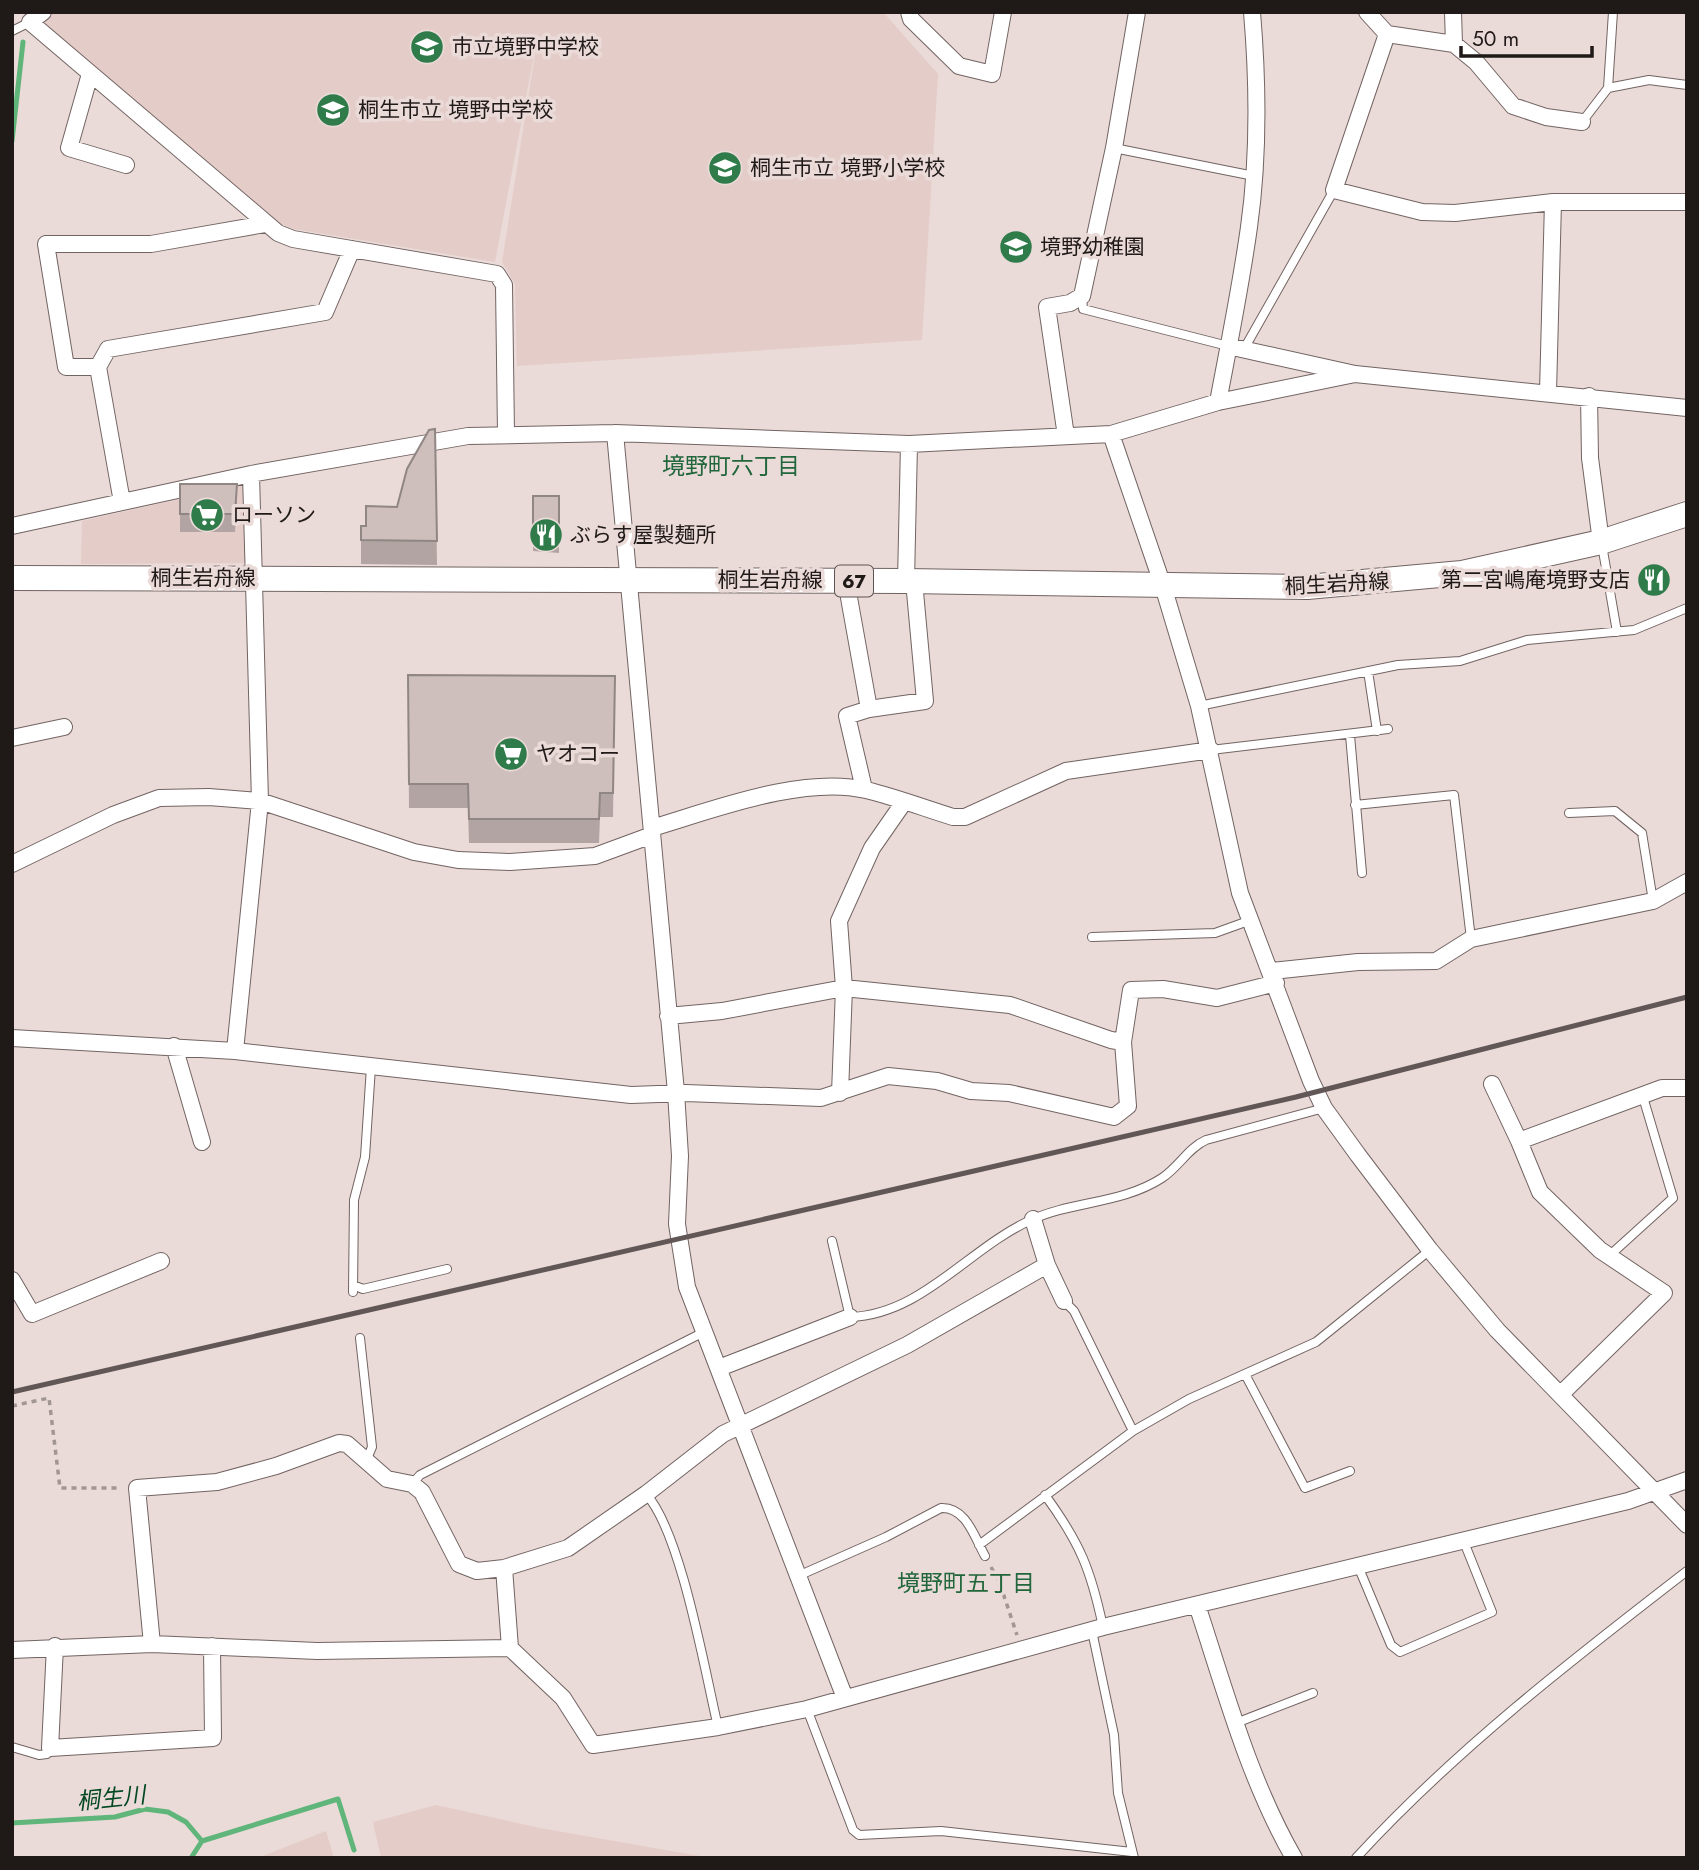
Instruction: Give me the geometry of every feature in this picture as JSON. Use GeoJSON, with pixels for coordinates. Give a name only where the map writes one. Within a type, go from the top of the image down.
{"type":"FeatureCollection","features":[{"type":"Feature","properties":{"kind":"main road","name":"桐生岩舟線"},"geometry":{"type":"LineString","coordinates":[[12,578],[910,581],[1307,587],[1387,582],[1462,573],[1601,542],[1687,514]]}},
{"type":"Feature","properties":{"kind":"street"},"geometry":{"type":"LineString","coordinates":[[909,12],[911,19],[959,66],[992,74],[1003,12]]}},
{"type":"Feature","properties":{"kind":"street"},"geometry":{"type":"LineString","coordinates":[[1066,436],[1046,307],[1070,303],[1082,296],[1114,148],[1137,12]]}},
{"type":"Feature","properties":{"kind":"street"},"geometry":{"type":"LineString","coordinates":[[1218,401],[1236,348],[1254,176],[1257,70],[1252,12]]}},
{"type":"Feature","properties":{"kind":"street"},"geometry":{"type":"LineString","coordinates":[[1367,12],[1388,34],[1454,44],[1476,62],[1513,106],[1546,117],[1582,122]]}},
{"type":"Feature","properties":{"kind":"street"},"geometry":{"type":"LineString","coordinates":[[1453,12],[1454,44]]}},
{"type":"Feature","properties":{"kind":"street"},"geometry":{"type":"LineString","coordinates":[[36,17],[90,74],[265,225],[293,239],[497,274],[504,285],[506,434]]}},
{"type":"Feature","properties":{"kind":"street"},"geometry":{"type":"LineString","coordinates":[[1388,34],[1334,190],[1422,212],[1455,213],[1553,202],[1687,202]]}},
{"type":"Feature","properties":{"kind":"street"},"geometry":{"type":"LineString","coordinates":[[90,74],[69,148],[126,165]]}},
{"type":"Feature","properties":{"kind":"street"},"geometry":{"type":"LineString","coordinates":[[1548,392],[1553,202]]}},
{"type":"Feature","properties":{"kind":"street"},"geometry":{"type":"LineString","coordinates":[[98,367],[66,368],[46,244],[151,244],[265,225]]}},
{"type":"Feature","properties":{"kind":"street"},"geometry":{"type":"LineString","coordinates":[[122,502],[98,367],[108,349],[325,312],[352,249]]}},
{"type":"Feature","properties":{"kind":"street"},"geometry":{"type":"LineString","coordinates":[[1236,348],[1355,374],[1687,408]]}},
{"type":"Feature","properties":{"kind":"street"},"geometry":{"type":"LineString","coordinates":[[12,526],[251,474],[468,436],[615,433],[909,444],[1111,434],[1218,401],[1355,374]]}},
{"type":"Feature","properties":{"kind":"street"},"geometry":{"type":"LineString","coordinates":[[1589,396],[1590,458],[1601,542]]}},
{"type":"Feature","properties":{"kind":"street"},"geometry":{"type":"LineString","coordinates":[[615,433],[676,1093],[680,1156],[677,1224],[687,1287],[845,1698]]}},
{"type":"Feature","properties":{"kind":"street"},"geometry":{"type":"LineString","coordinates":[[1111,434],[1163,586],[1212,750],[1240,893],[1274,977],[1311,1081],[1324,1108],[1430,1250],[1497,1330],[1687,1525]]}},
{"type":"Feature","properties":{"kind":"street"},"geometry":{"type":"LineString","coordinates":[[864,789],[847,716],[869,709],[925,701],[910,581],[909,444]]}},
{"type":"Feature","properties":{"kind":"street"},"geometry":{"type":"LineString","coordinates":[[235,1051],[260,801],[251,474]]}},
{"type":"Feature","properties":{"kind":"street"},"geometry":{"type":"LineString","coordinates":[[846,581],[869,709]]}},
{"type":"Feature","properties":{"kind":"street"},"geometry":{"type":"LineString","coordinates":[[12,738],[65,727]]}},
{"type":"Feature","properties":{"kind":"street"},"geometry":{"type":"LineString","coordinates":[[12,864],[113,815],[159,798],[209,797],[260,801],[414,852],[458,860],[510,862],[595,856],[652,831],[764,795],[812,788],[864,789],[953,817],[965,817],[1066,772],[1212,750]]}},
{"type":"Feature","properties":{"kind":"street"},"geometry":{"type":"LineString","coordinates":[[840,1093],[844,988],[839,921],[872,848],[904,802]]}},
{"type":"Feature","properties":{"kind":"street"},"geometry":{"type":"LineString","coordinates":[[12,1038],[235,1051],[631,1095],[676,1093],[821,1098],[888,1076],[937,1081],[971,1091],[1009,1093],[1114,1117],[1128,1106],[1124,1042],[1131,990],[1163,989],[1217,998],[1274,977],[1358,962],[1436,961],[1471,939],[1653,901],[1687,882]]}},
{"type":"Feature","properties":{"kind":"street"},"geometry":{"type":"LineString","coordinates":[[668,1016],[722,1012],[844,988],[1010,1005],[1111,1040],[1124,1042]]}},
{"type":"Feature","properties":{"kind":"street"},"geometry":{"type":"LineString","coordinates":[[174,1046],[202,1142]]}},
{"type":"Feature","properties":{"kind":"street"},"geometry":{"type":"LineString","coordinates":[[1492,1084],[1540,1192],[1609,1256],[1664,1293],[1561,1394]]}},
{"type":"Feature","properties":{"kind":"street"},"geometry":{"type":"LineString","coordinates":[[1519,1141],[1662,1088],[1687,1088]]}},
{"type":"Feature","properties":{"kind":"street"},"geometry":{"type":"LineString","coordinates":[[1033,1219],[1046,1265],[1065,1301]]}},
{"type":"Feature","properties":{"kind":"street"},"geometry":{"type":"LineString","coordinates":[[12,1280],[32,1314],[161,1261]]}},
{"type":"Feature","properties":{"kind":"street"},"geometry":{"type":"LineString","coordinates":[[152,1644],[137,1488],[217,1482],[276,1466],[339,1443],[347,1444],[387,1479],[412,1484],[433,1509],[459,1564],[477,1571],[504,1569],[568,1548],[646,1494],[723,1434],[908,1345],[1046,1265]]}},
{"type":"Feature","properties":{"kind":"street"},"geometry":{"type":"LineString","coordinates":[[719,1368],[850,1317]]}},
{"type":"Feature","properties":{"kind":"street"},"geometry":{"type":"LineString","coordinates":[[504,1569],[510,1648],[557,1691],[593,1745],[718,1727],[807,1709],[1098,1629],[1464,1542],[1687,1480]]}},
{"type":"Feature","properties":{"kind":"street"},"geometry":{"type":"LineString","coordinates":[[1197,1605],[1236,1723],[1271,1816],[1294,1858]]}},
{"type":"Feature","properties":{"kind":"street"},"geometry":{"type":"LineString","coordinates":[[12,1650],[55,1646],[152,1644],[317,1651],[510,1648]]}},
{"type":"Feature","properties":{"kind":"street"},"geometry":{"type":"LineString","coordinates":[[55,1646],[50,1748],[214,1738],[212,1646]]}},
{"type":"Feature","properties":{"kind":"lane"},"geometry":{"type":"LineString","coordinates":[[1582,122],[1608,88],[1613,12]]}},
{"type":"Feature","properties":{"kind":"lane"},"geometry":{"type":"LineString","coordinates":[[12,30],[36,17]]}},
{"type":"Feature","properties":{"kind":"lane"},"geometry":{"type":"LineString","coordinates":[[1608,88],[1649,80],[1687,85]]}},
{"type":"Feature","properties":{"kind":"lane"},"geometry":{"type":"LineString","coordinates":[[1114,148],[1254,176]]}},
{"type":"Feature","properties":{"kind":"lane"},"geometry":{"type":"LineString","coordinates":[[1082,296],[1083,309],[1236,348],[1334,190]]}},
{"type":"Feature","properties":{"kind":"lane"},"geometry":{"type":"LineString","coordinates":[[1601,542],[1617,632]]}},
{"type":"Feature","properties":{"kind":"lane"},"geometry":{"type":"LineString","coordinates":[[1199,706],[1398,665],[1460,661],[1527,640],[1617,632],[1651,625],[1687,608]]}},
{"type":"Feature","properties":{"kind":"lane"},"geometry":{"type":"LineString","coordinates":[[1368,671],[1377,731]]}},
{"type":"Feature","properties":{"kind":"lane"},"geometry":{"type":"LineString","coordinates":[[1212,750],[1388,729]]}},
{"type":"Feature","properties":{"kind":"lane"},"geometry":{"type":"LineString","coordinates":[[1350,735],[1362,873]]}},
{"type":"Feature","properties":{"kind":"lane"},"geometry":{"type":"LineString","coordinates":[[1355,804],[1454,795],[1471,939]]}},
{"type":"Feature","properties":{"kind":"lane"},"geometry":{"type":"LineString","coordinates":[[1569,813],[1615,811],[1642,832],[1653,901]]}},
{"type":"Feature","properties":{"kind":"lane"},"geometry":{"type":"LineString","coordinates":[[1092,937],[1215,933],[1251,920]]}},
{"type":"Feature","properties":{"kind":"lane"},"geometry":{"type":"LineString","coordinates":[[371,1068],[365,1157],[354,1200],[353,1288],[363,1289],[447,1269]]}},
{"type":"Feature","properties":{"kind":"lane"},"geometry":{"type":"LineString","coordinates":[[1609,1256],[1673,1198],[1643,1097]]}},
{"type":"Feature","properties":{"kind":"lane"},"geometry":{"type":"LineString","coordinates":[[832,1241],[850,1317],[863,1317],[913,1298],[1033,1219],[1110,1200],[1140,1189],[1161,1178],[1195,1145],[1218,1134],[1324,1108]]}},
{"type":"Feature","properties":{"kind":"lane"},"geometry":{"type":"LineString","coordinates":[[979,1545],[1133,1431],[1189,1399],[1316,1342],[1430,1250]]}},
{"type":"Feature","properties":{"kind":"lane"},"geometry":{"type":"LineString","coordinates":[[1065,1301],[1074,1311],[1133,1431]]}},
{"type":"Feature","properties":{"kind":"lane"},"geometry":{"type":"LineString","coordinates":[[412,1484],[420,1475],[704,1332]]}},
{"type":"Feature","properties":{"kind":"lane"},"geometry":{"type":"LineString","coordinates":[[360,1338],[372,1447],[366,1461]]}},
{"type":"Feature","properties":{"kind":"lane"},"geometry":{"type":"LineString","coordinates":[[1245,1376],[1305,1488],[1350,1472]]}},
{"type":"Feature","properties":{"kind":"lane"},"geometry":{"type":"LineString","coordinates":[[646,1494],[655,1504],[681,1573],[718,1727]]}},
{"type":"Feature","properties":{"kind":"lane"},"geometry":{"type":"LineString","coordinates":[[807,1709],[853,1830],[859,1835],[941,1831],[1133,1855],[1118,1793],[1114,1735],[1093,1577],[1082,1550],[1045,1495]]}},
{"type":"Feature","properties":{"kind":"lane"},"geometry":{"type":"LineString","coordinates":[[798,1576],[886,1537],[941,1508],[961,1513],[985,1556]]}},
{"type":"Feature","properties":{"kind":"lane"},"geometry":{"type":"LineString","coordinates":[[1358,1566],[1391,1645],[1400,1652],[1492,1612],[1464,1542]]}},
{"type":"Feature","properties":{"kind":"lane"},"geometry":{"type":"LineString","coordinates":[[1356,1858],[1396,1815],[1526,1699],[1687,1570]]}},
{"type":"Feature","properties":{"kind":"lane"},"geometry":{"type":"LineString","coordinates":[[1236,1723],[1313,1693]]}},
{"type":"Feature","properties":{"kind":"lane"},"geometry":{"type":"LineString","coordinates":[[12,1747],[39,1755],[47,1754],[50,1748]]}},
{"type":"Feature","properties":{"kind":"path"},"geometry":{"type":"LineString","coordinates":[[12,1406],[49,1398],[60,1488],[137,1488]]}},
{"type":"Feature","properties":{"kind":"path"},"geometry":{"type":"LineString","coordinates":[[985,1556],[999,1581],[1022,1650]]}},
{"type":"Feature","properties":{"kind":"shaded area","name":"桐生市立 境野小学校"},"geometry":{"type":"Polygon","coordinates":[[[54,12],[883,12],[938,74],[922,340],[517,366],[515,284],[502,262],[540,23],[495,262],[294,229],[268,219],[42,22],[54,12]]]}},
{"type":"Feature","properties":{"kind":"shaded area"},"geometry":{"type":"Polygon","coordinates":[[[243,485],[247,487],[247,558],[244,563],[81,564],[82,521],[243,485]]]}},
{"type":"Feature","properties":{"kind":"shaded area"},"geometry":{"type":"Polygon","coordinates":[[[436,1805],[540,1828],[711,1858],[381,1858],[373,1822],[436,1805]]]}},
{"type":"Feature","properties":{"kind":"shaded area"},"geometry":{"type":"Polygon","coordinates":[[[326,1831],[334,1858],[260,1858],[260,1857],[326,1831]]]}},
{"type":"Feature","properties":{"kind":"building"},"geometry":{"type":"Polygon","coordinates":[[[435,429],[437,541],[361,540],[361,526],[366,526],[366,506],[397,507],[407,469],[429,430],[435,429]]]}},
{"type":"Feature","properties":{"kind":"building"},"geometry":{"type":"Polygon","coordinates":[[[180,484],[237,484],[235,514],[180,514],[180,484]]]}},
{"type":"Feature","properties":{"kind":"building"},"geometry":{"type":"Polygon","coordinates":[[[533,496],[559,496],[559,541],[533,539],[533,496]]]}},
{"type":"Feature","properties":{"kind":"building","name":"ヤオコー"},"geometry":{"type":"Polygon","coordinates":[[[408,675],[615,676],[613,793],[600,793],[599,819],[469,819],[468,784],[409,784],[408,675]]]}},
{"type":"Feature","properties":{"kind":"waterway"},"geometry":{"type":"LineString","coordinates":[[12,141],[23,42]]}},
{"type":"Feature","properties":{"kind":"waterway"},"geometry":{"type":"LineString","coordinates":[[191,1858],[202,1841],[338,1799],[354,1850]]}},
{"type":"Feature","properties":{"kind":"waterway","name":"桐生川"},"geometry":{"type":"LineString","coordinates":[[12,1823],[115,1817],[145,1809],[168,1812],[186,1822],[202,1841]]}},
{"type":"Feature","properties":{"kind":"railway"},"geometry":{"type":"LineString","coordinates":[[12,1392],[1296,1097],[1687,997]]}},
{"type":"Feature","properties":{"kind":"place","name":"市立境野中学校"},"geometry":{"type":"Point","coordinates":[427,47]}},
{"type":"Feature","properties":{"kind":"place","name":"桐生市立 境野中学校"},"geometry":{"type":"Point","coordinates":[333,110]}},
{"type":"Feature","properties":{"kind":"place","name":"桐生市立 境野小学校"},"geometry":{"type":"Point","coordinates":[725,168]}},
{"type":"Feature","properties":{"kind":"place","name":"境野幼稚園"},"geometry":{"type":"Point","coordinates":[1016,247]}},
{"type":"Feature","properties":{"kind":"place","name":"ローソン"},"geometry":{"type":"Point","coordinates":[207,515]}},
{"type":"Feature","properties":{"kind":"place","name":"ぶらす屋製麺所"},"geometry":{"type":"Point","coordinates":[546,535]}},
{"type":"Feature","properties":{"kind":"place","name":"第二宮嶋庵境野支店"},"geometry":{"type":"Point","coordinates":[1654,580]}},
{"type":"Feature","properties":{"kind":"place","name":"ヤオコー"},"geometry":{"type":"Point","coordinates":[511,754]}},
{"type":"Feature","properties":{"kind":"district","name":"境野町六丁目"},"geometry":{"type":"Point","coordinates":[731,466]}},
{"type":"Feature","properties":{"kind":"district","name":"境野町五丁目"},"geometry":{"type":"Point","coordinates":[966,1583]}}]}
